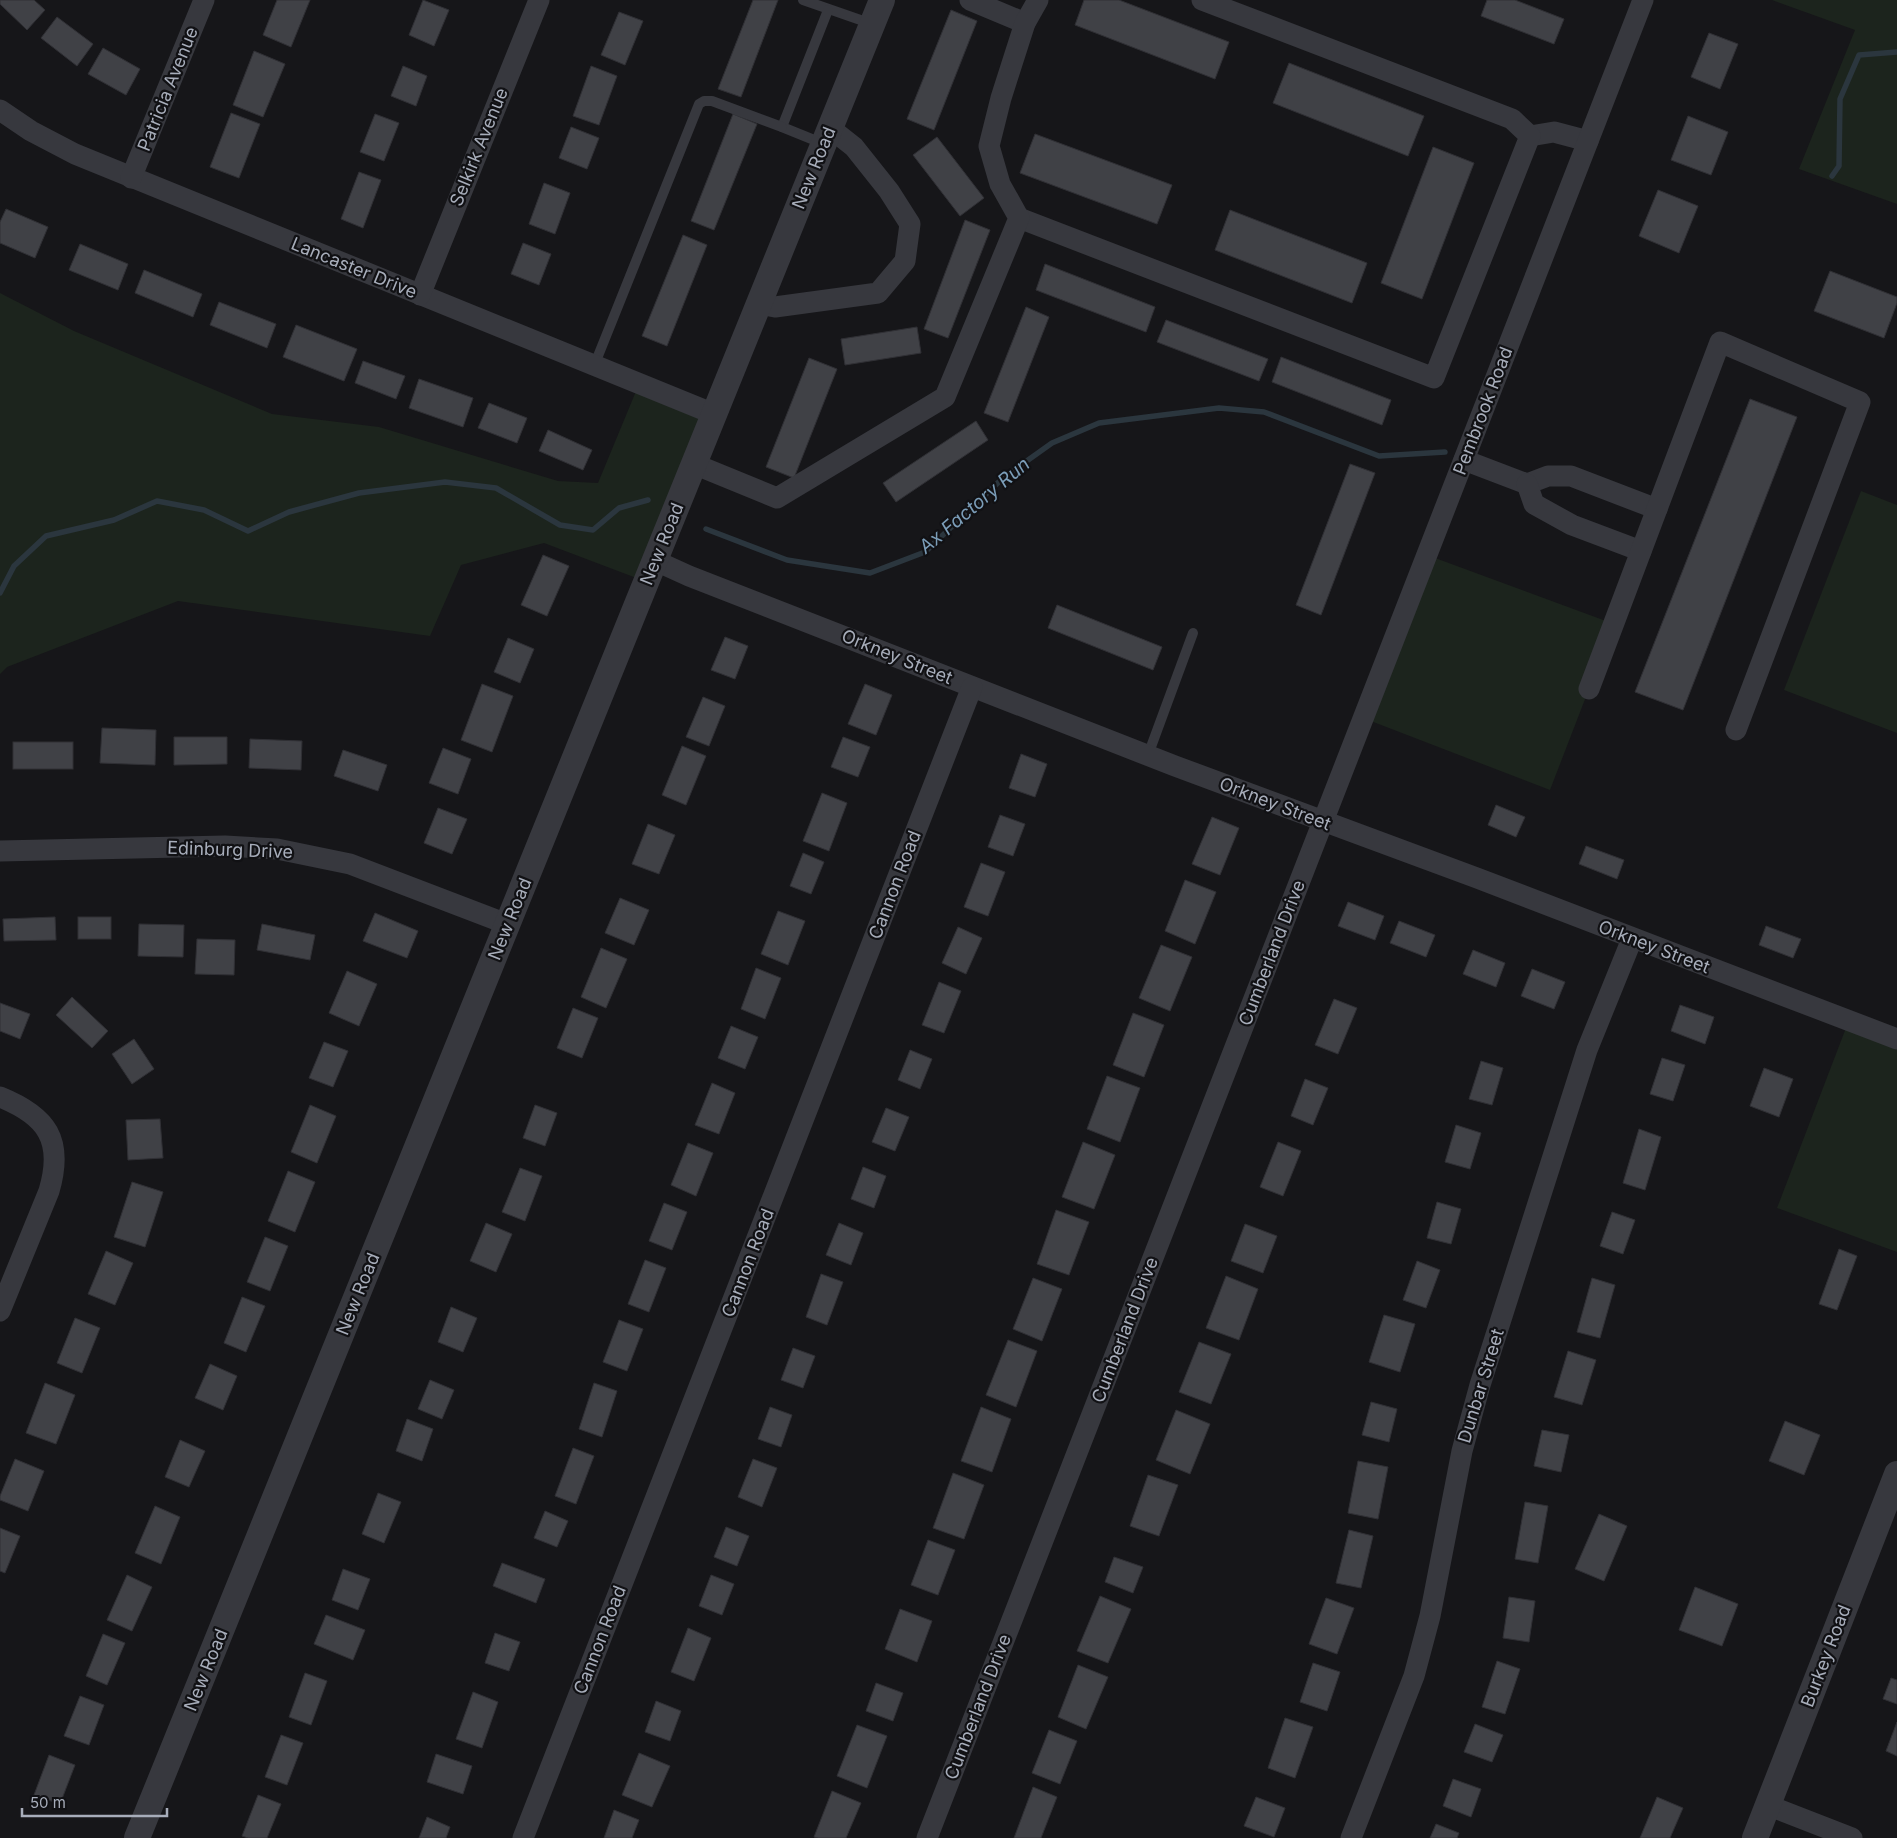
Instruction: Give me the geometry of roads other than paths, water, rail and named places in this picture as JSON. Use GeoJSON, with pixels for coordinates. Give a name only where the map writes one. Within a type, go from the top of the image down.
{"type":"FeatureCollection","features":[{"type":"Feature","properties":{"kind":"street","name":"Patricia Avenue"},"geometry":{"type":"LineString","coordinates":[[131,178],[204,0]]}},
{"type":"Feature","properties":{"kind":"street","name":"Selkirk Avenue"},"geometry":{"type":"LineString","coordinates":[[420,295],[539,0]]}},
{"type":"Feature","properties":{"kind":"street","name":"New Road"},"geometry":{"type":"LineString","coordinates":[[137,1838],[882,0]]}},
{"type":"Feature","properties":{"kind":"street"},"geometry":{"type":"LineString","coordinates":[[970,0],[1026,23]]}},
{"type":"Feature","properties":{"kind":"street"},"geometry":{"type":"LineString","coordinates":[[1038,0],[1026,23],[1001,98],[989,146],[1000,184],[1019,218],[1434,378],[1530,136]]}},
{"type":"Feature","properties":{"kind":"street"},"geometry":{"type":"LineString","coordinates":[[1202,0],[1512,119],[1530,136]]}},
{"type":"Feature","properties":{"kind":"street","name":"Pembrook Road"},"geometry":{"type":"LineString","coordinates":[[1323,822],[1642,0]]}},
{"type":"Feature","properties":{"kind":"street","name":"Lancaster Drive"},"geometry":{"type":"LineString","coordinates":[[0,110],[31,131],[75,154],[131,178],[714,414]]}},
{"type":"Feature","properties":{"kind":"street"},"geometry":{"type":"LineString","coordinates":[[1530,136],[1554,132],[1588,141]]}},
{"type":"Feature","properties":{"kind":"street"},"geometry":{"type":"LineString","coordinates":[[759,304],[775,307],[878,293],[905,261],[910,224],[889,191],[854,147],[827,136]]}},
{"type":"Feature","properties":{"kind":"street"},"geometry":{"type":"LineString","coordinates":[[694,464],[778,498],[945,397],[1019,218]]}},
{"type":"Feature","properties":{"kind":"street"},"geometry":{"type":"LineString","coordinates":[[1589,689],[1720,342],[1860,402],[1736,730]]}},
{"type":"Feature","properties":{"kind":"street"},"geometry":{"type":"LineString","coordinates":[[1464,460],[1527,484],[1548,476],[1571,476],[1657,509]]}},
{"type":"Feature","properties":{"kind":"street"},"geometry":{"type":"LineString","coordinates":[[1527,484],[1534,504],[1572,525],[1641,552]]}},
{"type":"Feature","properties":{"kind":"street","name":"Orkney Street"},"geometry":{"type":"LineString","coordinates":[[656,561],[689,576],[1148,756],[1477,878],[1897,1039]]}},
{"type":"Feature","properties":{"kind":"street","name":"Cannon Road"},"geometry":{"type":"LineString","coordinates":[[523,1838],[972,687]]}},
{"type":"Feature","properties":{"kind":"street","name":"Cumberland Drive"},"geometry":{"type":"LineString","coordinates":[[927,1838],[1323,822]]}},
{"type":"Feature","properties":{"kind":"street","name":"Edinburg Drive"},"geometry":{"type":"LineString","coordinates":[[0,851],[225,846],[277,849],[350,864],[507,924]]}},
{"type":"Feature","properties":{"kind":"street","name":"Dunbar Street"},"geometry":{"type":"LineString","coordinates":[[1351,1838],[1414,1676],[1430,1616],[1462,1451],[1480,1385],[1587,1050],[1632,939]]}},
{"type":"Feature","properties":{"kind":"street"},"geometry":{"type":"LineString","coordinates":[[0,1096],[20,1105],[37,1117],[47,1130],[53,1146],[55,1159],[54,1173],[49,1191],[0,1311]]}},
{"type":"Feature","properties":{"kind":"street","name":"Burkey Road"},"geometry":{"type":"LineString","coordinates":[[1754,1838],[1897,1474]]}},
{"type":"Feature","properties":{"kind":"street"},"geometry":{"type":"LineString","coordinates":[[1767,1805],[1852,1838]]}},
{"type":"Feature","properties":{"kind":"lane"},"geometry":{"type":"LineString","coordinates":[[803,0],[872,24]]}},
{"type":"Feature","properties":{"kind":"lane"},"geometry":{"type":"LineString","coordinates":[[782,127],[828,10]]}},
{"type":"Feature","properties":{"kind":"lane"},"geometry":{"type":"LineString","coordinates":[[594,366],[699,104],[704,101],[712,101],[782,127],[827,136]]}},
{"type":"Feature","properties":{"kind":"lane"},"geometry":{"type":"LineString","coordinates":[[1148,756],[1193,633]]}},
{"type":"Feature","properties":{"kind":"waterway","name":"Ax Factory Run"},"geometry":{"type":"LineString","coordinates":[[1832,176],[1839,166],[1840,99],[1859,55],[1897,52]]}},
{"type":"Feature","properties":{"kind":"waterway","name":"Ax Factory Run"},"geometry":{"type":"LineString","coordinates":[[706,529],[787,560],[870,573],[925,552],[1003,478],[1052,443],[1099,423],[1219,408],[1264,412],[1379,456],[1445,452]]}},
{"type":"Feature","properties":{"kind":"waterway","name":"Ax Factory Run"},"geometry":{"type":"LineString","coordinates":[[0,593],[14,566],[46,536],[114,520],[157,501],[204,510],[248,531],[289,512],[359,493],[445,482],[496,488],[560,525],[593,530],[619,508],[648,500]]}}]}
